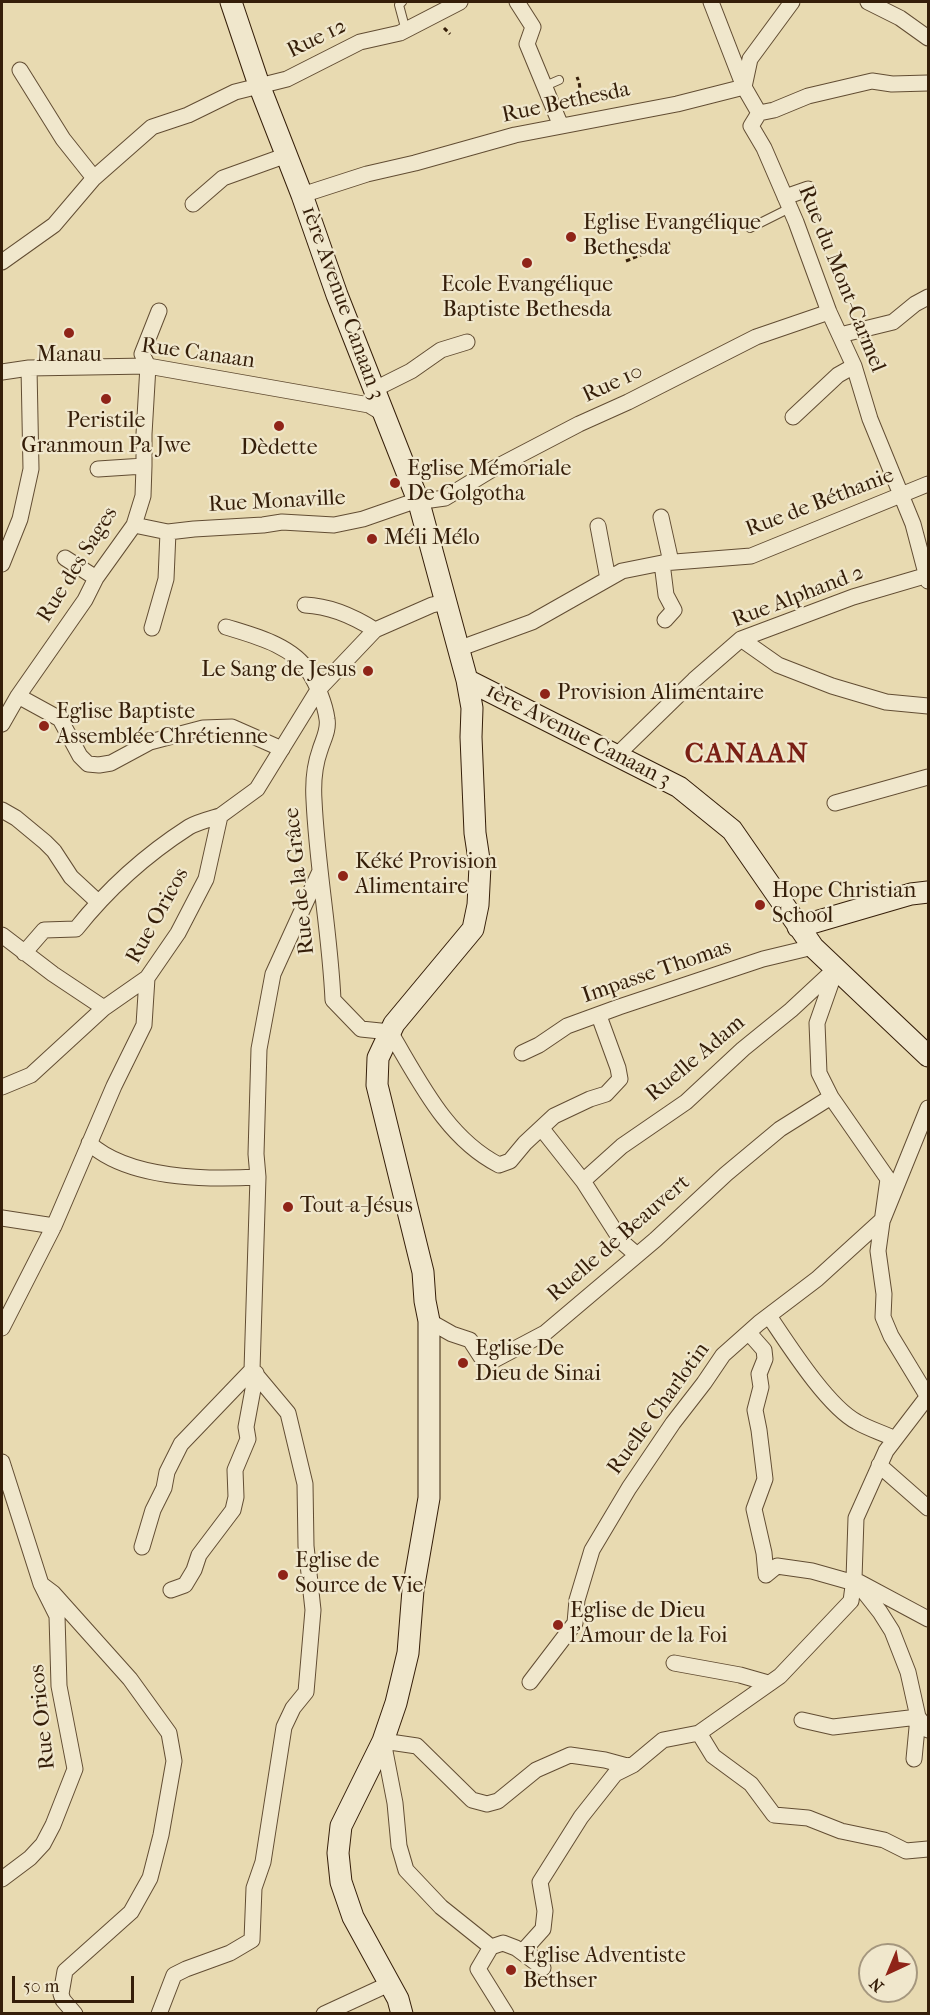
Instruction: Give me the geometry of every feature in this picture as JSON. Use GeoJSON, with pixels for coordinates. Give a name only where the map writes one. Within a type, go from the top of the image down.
{"type":"FeatureCollection","features":[{"type":"Feature","properties":{"kind":"street","name":"1ère Avenue Canaan 3"},"geometry":{"type":"LineString","coordinates":[[231,2],[259,85],[373,390],[419,503],[467,680],[679,787],[732,830],[813,947],[928,1056]]}},
{"type":"Feature","properties":{"kind":"street","name":"Rue 12"},"geometry":{"type":"LineString","coordinates":[[2,262],[54,225],[94,178],[152,127],[188,115],[235,92],[287,79],[360,42],[406,31],[460,2]]}},
{"type":"Feature","properties":{"kind":"street"},"geometry":{"type":"LineString","coordinates":[[517,2],[533,27],[527,44],[552,83],[555,111],[561,126]]}},
{"type":"Feature","properties":{"kind":"street"},"geometry":{"type":"LineString","coordinates":[[711,2],[744,87],[759,113],[774,110],[808,96],[872,81],[892,84],[928,83]]}},
{"type":"Feature","properties":{"kind":"street"},"geometry":{"type":"LineString","coordinates":[[744,87],[750,58],[792,2]]}},
{"type":"Feature","properties":{"kind":"street"},"geometry":{"type":"LineString","coordinates":[[868,2],[900,18],[928,38]]}},
{"type":"Feature","properties":{"kind":"street"},"geometry":{"type":"LineString","coordinates":[[20,69],[63,139],[94,178]]}},
{"type":"Feature","properties":{"kind":"street","name":"Rue Bethesda"},"geometry":{"type":"LineString","coordinates":[[302,195],[367,174],[514,135],[677,104],[744,87]]}},
{"type":"Feature","properties":{"kind":"street","name":"Rue du Mont-Carmel"},"geometry":{"type":"LineString","coordinates":[[759,113],[751,126],[787,202],[829,312],[854,366],[870,419],[902,496],[928,578]]}},
{"type":"Feature","properties":{"kind":"street"},"geometry":{"type":"LineString","coordinates":[[193,204],[223,178],[287,156]]}},
{"type":"Feature","properties":{"kind":"street"},"geometry":{"type":"LineString","coordinates":[[787,202],[808,189]]}},
{"type":"Feature","properties":{"kind":"street"},"geometry":{"type":"LineString","coordinates":[[840,335],[893,322],[915,304],[928,297]]}},
{"type":"Feature","properties":{"kind":"street","name":"Rue des Sages"},"geometry":{"type":"LineString","coordinates":[[2,724],[18,696],[85,600],[96,578],[135,525],[143,496],[148,366],[142,354],[159,311]]}},
{"type":"Feature","properties":{"kind":"street","name":"Rue 10"},"geometry":{"type":"LineString","coordinates":[[419,503],[445,498],[491,470],[569,429],[637,398],[756,337],[829,312]]}},
{"type":"Feature","properties":{"kind":"street"},"geometry":{"type":"LineString","coordinates":[[373,390],[411,371],[441,350],[467,342]]}},
{"type":"Feature","properties":{"kind":"street","name":"Rue Canaan"},"geometry":{"type":"LineString","coordinates":[[2,372],[28,368],[148,366],[369,405],[384,414]]}},
{"type":"Feature","properties":{"kind":"street"},"geometry":{"type":"LineString","coordinates":[[793,417],[838,375],[854,366]]}},
{"type":"Feature","properties":{"kind":"street"},"geometry":{"type":"LineString","coordinates":[[2,564],[20,519],[31,469],[28,368]]}},
{"type":"Feature","properties":{"kind":"street"},"geometry":{"type":"LineString","coordinates":[[98,469],[144,466]]}},
{"type":"Feature","properties":{"kind":"street","name":"Rue de Béthanie"},"geometry":{"type":"LineString","coordinates":[[458,649],[532,622],[622,571],[667,563],[751,556],[928,484]]}},
{"type":"Feature","properties":{"kind":"street","name":"Rue Monaville"},"geometry":{"type":"LineString","coordinates":[[135,525],[168,532],[282,522],[334,525],[363,519],[409,503],[419,503]]}},
{"type":"Feature","properties":{"kind":"street"},"geometry":{"type":"LineString","coordinates":[[661,517],[667,563],[666,595],[674,610],[665,620]]}},
{"type":"Feature","properties":{"kind":"street"},"geometry":{"type":"LineString","coordinates":[[597,526],[608,579]]}},
{"type":"Feature","properties":{"kind":"street"},"geometry":{"type":"LineString","coordinates":[[152,628],[166,579],[168,532]]}},
{"type":"Feature","properties":{"kind":"street"},"geometry":{"type":"LineString","coordinates":[[65,558],[96,578]]}},
{"type":"Feature","properties":{"kind":"street","name":"Rue Alphand 2"},"geometry":{"type":"LineString","coordinates":[[617,755],[694,680],[741,639],[853,597],[928,578]]}},
{"type":"Feature","properties":{"kind":"street"},"geometry":{"type":"LineString","coordinates":[[24,953],[44,930],[76,929],[98,902],[136,867],[191,826],[220,816],[257,789],[318,690],[375,630],[432,605],[446,602]]}},
{"type":"Feature","properties":{"kind":"street"},"geometry":{"type":"LineString","coordinates":[[305,605],[319,605],[337,610],[375,630]]}},
{"type":"Feature","properties":{"kind":"street","name":"Rue de la Grâce"},"geometry":{"type":"LineString","coordinates":[[226,627],[271,642],[300,660],[310,672],[318,690],[327,719],[327,730],[319,752],[313,798],[331,961],[333,1000],[362,1029],[390,1032]]}},
{"type":"Feature","properties":{"kind":"street"},"geometry":{"type":"LineString","coordinates":[[741,639],[778,665],[832,686],[886,702],[928,706]]}},
{"type":"Feature","properties":{"kind":"street"},"geometry":{"type":"LineString","coordinates":[[402,2013],[398,1999],[353,1917],[341,1882],[338,1853],[340,1826],[383,1741],[396,1703],[408,1653],[414,1590],[429,1498],[429,1321],[423,1272],[377,1084],[378,1058],[390,1032],[408,1006],[473,929],[478,905],[480,866],[475,833],[472,708],[467,680]]}},
{"type":"Feature","properties":{"kind":"street"},"geometry":{"type":"LineString","coordinates":[[18,696],[60,719],[80,756],[88,764],[111,763],[150,742],[203,728],[232,727],[282,749]]}},
{"type":"Feature","properties":{"kind":"street"},"geometry":{"type":"LineString","coordinates":[[835,803],[928,777]]}},
{"type":"Feature","properties":{"kind":"street"},"geometry":{"type":"LineString","coordinates":[[2,810],[16,818],[45,842],[54,851],[71,877],[98,902]]}},
{"type":"Feature","properties":{"kind":"street","name":"Rue Oricos"},"geometry":{"type":"LineString","coordinates":[[2,1328],[6,1310],[54,1226],[114,1086],[144,1025],[147,978],[178,933],[206,879],[220,816]]}},
{"type":"Feature","properties":{"kind":"street"},"geometry":{"type":"LineString","coordinates":[[171,1590],[185,1585],[194,1570],[199,1555],[233,1510],[236,1497],[235,1470],[248,1439],[246,1427],[254,1371],[258,1177],[255,1154],[259,1049],[273,974],[320,871]]}},
{"type":"Feature","properties":{"kind":"street"},"geometry":{"type":"LineString","coordinates":[[798,927],[911,894],[928,892]]}},
{"type":"Feature","properties":{"kind":"street"},"geometry":{"type":"LineString","coordinates":[[2,935],[24,953],[104,1008]]}},
{"type":"Feature","properties":{"kind":"street","name":"Impasse Thomas"},"geometry":{"type":"LineString","coordinates":[[522,1053],[539,1045],[567,1026],[707,977],[813,947]]}},
{"type":"Feature","properties":{"kind":"street"},"geometry":{"type":"LineString","coordinates":[[515,2013],[498,2010],[478,1969],[491,1947],[503,1943],[516,1948],[543,1968],[525,1948],[543,1929],[545,1911],[540,1882],[581,1816],[615,1774],[633,1765],[663,1740],[699,1733],[780,1676],[850,1601],[854,1579],[856,1518],[879,1466],[895,1439],[928,1396],[891,1336],[883,1317],[884,1294],[878,1251],[888,1179],[831,1097],[819,1073],[817,1023],[836,969]]}},
{"type":"Feature","properties":{"kind":"street","name":"Ruelle Adam"},"geometry":{"type":"LineString","coordinates":[[583,1181],[622,1146],[686,1102],[743,1049],[836,969]]}},
{"type":"Feature","properties":{"kind":"street"},"geometry":{"type":"LineString","coordinates":[[2,1087],[31,1075],[104,1008],[147,978]]}},
{"type":"Feature","properties":{"kind":"street"},"geometry":{"type":"LineString","coordinates":[[390,1032],[427,1096],[457,1132],[485,1158],[499,1165],[510,1161],[525,1143],[554,1116],[606,1094],[620,1079],[599,1016]]}},
{"type":"Feature","properties":{"kind":"street","name":"Ruelle de Beauvert"},"geometry":{"type":"LineString","coordinates":[[429,1321],[452,1334],[470,1340],[482,1357],[488,1360],[494,1360],[545,1333],[780,1129],[831,1097]]}},
{"type":"Feature","properties":{"kind":"street","name":"Ruelle Charlotin"},"geometry":{"type":"LineString","coordinates":[[530,1682],[575,1623],[577,1600],[592,1550],[629,1488],[673,1423],[723,1355],[817,1279],[883,1219],[928,1108]]}},
{"type":"Feature","properties":{"kind":"street"},"geometry":{"type":"LineString","coordinates":[[542,1129],[583,1181],[622,1242],[637,1255]]}},
{"type":"Feature","properties":{"kind":"street"},"geometry":{"type":"LineString","coordinates":[[89,1143],[100,1153],[145,1170],[192,1178],[258,1177]]}},
{"type":"Feature","properties":{"kind":"street"},"geometry":{"type":"LineString","coordinates":[[2,1218],[54,1226]]}},
{"type":"Feature","properties":{"kind":"street"},"geometry":{"type":"LineString","coordinates":[[769,1316],[817,1383],[836,1404],[855,1422],[895,1439]]}},
{"type":"Feature","properties":{"kind":"street"},"geometry":{"type":"LineString","coordinates":[[749,1333],[764,1350],[765,1359],[759,1374],[761,1387],[755,1410],[765,1479],[754,1509],[764,1553],[766,1575],[777,1566],[812,1571],[851,1582],[854,1579]]}},
{"type":"Feature","properties":{"kind":"street"},"geometry":{"type":"LineString","coordinates":[[142,1547],[153,1510],[164,1488],[167,1472],[181,1444],[254,1371]]}},
{"type":"Feature","properties":{"kind":"street"},"geometry":{"type":"LineString","coordinates":[[159,2013],[174,1976],[186,1968],[230,1953],[252,1940],[254,1888],[262,1862],[284,1727],[293,1708],[306,1692],[314,1610],[306,1546],[305,1484],[288,1413],[254,1371]]}},
{"type":"Feature","properties":{"kind":"street","name":"Rue Oricos"},"geometry":{"type":"LineString","coordinates":[[2,1462],[41,1584],[57,1616],[59,1686],[75,1769],[53,1826],[43,1844],[30,1858],[2,1879]]}},
{"type":"Feature","properties":{"kind":"street"},"geometry":{"type":"LineString","coordinates":[[879,1466],[928,1508]]}},
{"type":"Feature","properties":{"kind":"street"},"geometry":{"type":"LineString","coordinates":[[854,1579],[928,1619]]}},
{"type":"Feature","properties":{"kind":"street"},"geometry":{"type":"LineString","coordinates":[[854,1579],[892,1631],[912,1686],[918,1717],[914,1759]]}},
{"type":"Feature","properties":{"kind":"street"},"geometry":{"type":"LineString","coordinates":[[41,1584],[53,1593],[130,1678],[169,1733],[174,1761],[161,1835],[150,1878],[131,1911],[65,1971],[61,1994],[63,2000],[75,2013]]}},
{"type":"Feature","properties":{"kind":"street"},"geometry":{"type":"LineString","coordinates":[[674,1663],[740,1675],[768,1683]]}},
{"type":"Feature","properties":{"kind":"street"},"geometry":{"type":"LineString","coordinates":[[802,1720],[833,1727],[918,1717]]}},
{"type":"Feature","properties":{"kind":"street"},"geometry":{"type":"LineString","coordinates":[[918,1717],[928,1730]]}},
{"type":"Feature","properties":{"kind":"street"},"geometry":{"type":"LineString","coordinates":[[699,1733],[713,1756],[751,1784],[774,1815],[808,1818],[841,1831],[884,1840],[906,1851],[928,1849]]}},
{"type":"Feature","properties":{"kind":"street"},"geometry":{"type":"LineString","coordinates":[[383,1741],[417,1746],[472,1800],[487,1804],[498,1801],[536,1770],[570,1755],[627,1766],[633,1765]]}},
{"type":"Feature","properties":{"kind":"street"},"geometry":{"type":"LineString","coordinates":[[383,1741],[395,1803],[399,1846],[406,1870],[441,1907],[491,1947]]}},
{"type":"Feature","properties":{"kind":"street"},"geometry":{"type":"LineString","coordinates":[[324,2013],[388,1984]]}},
{"type":"Feature","properties":{"kind":"lane"},"geometry":{"type":"LineString","coordinates":[[402,2],[399,5],[406,31]]}},
{"type":"Feature","properties":{"kind":"lane"},"geometry":{"type":"LineString","coordinates":[[750,228],[787,202]]}},
{"type":"Feature","properties":{"kind":"path"},"geometry":{"type":"LineString","coordinates":[[555,111],[567,106],[577,97],[581,87],[577,77]]}},
{"type":"Feature","properties":{"kind":"path"},"geometry":{"type":"LineString","coordinates":[[626,261],[670,243]]}},
{"type":"Feature","properties":{"kind":"place","name":"Eglise Evangélique Bethesda"},"geometry":{"type":"Point","coordinates":[571,237]}},
{"type":"Feature","properties":{"kind":"place","name":"Ecole Evangélique Baptiste Bethesda"},"geometry":{"type":"Point","coordinates":[527,263]}},
{"type":"Feature","properties":{"kind":"place","name":"Manau"},"geometry":{"type":"Point","coordinates":[69,333]}},
{"type":"Feature","properties":{"kind":"place","name":"Peristile Granmoun Pa Jwe"},"geometry":{"type":"Point","coordinates":[106,399]}},
{"type":"Feature","properties":{"kind":"place","name":"Dèdette"},"geometry":{"type":"Point","coordinates":[279,426]}},
{"type":"Feature","properties":{"kind":"place","name":"Eglise Mémoriale De Golgotha"},"geometry":{"type":"Point","coordinates":[395,483]}},
{"type":"Feature","properties":{"kind":"place","name":"Méli Mélo"},"geometry":{"type":"Point","coordinates":[372,539]}},
{"type":"Feature","properties":{"kind":"place","name":"Le Sang de Jesus"},"geometry":{"type":"Point","coordinates":[368,671]}},
{"type":"Feature","properties":{"kind":"place","name":"Provision Alimentaire"},"geometry":{"type":"Point","coordinates":[545,694]}},
{"type":"Feature","properties":{"kind":"place","name":"Eglise Baptiste Assemblée Chrétienne"},"geometry":{"type":"Point","coordinates":[44,726]}},
{"type":"Feature","properties":{"kind":"place","name":"Kéké Provision Alimentaire"},"geometry":{"type":"Point","coordinates":[343,876]}},
{"type":"Feature","properties":{"kind":"place","name":"Hope Christian School"},"geometry":{"type":"Point","coordinates":[760,905]}},
{"type":"Feature","properties":{"kind":"place","name":"Tout-a-Jésus"},"geometry":{"type":"Point","coordinates":[288,1207]}},
{"type":"Feature","properties":{"kind":"place","name":"Eglise De Dieu de Sinai"},"geometry":{"type":"Point","coordinates":[463,1363]}},
{"type":"Feature","properties":{"kind":"place","name":"Eglise de Source de Vie"},"geometry":{"type":"Point","coordinates":[283,1575]}},
{"type":"Feature","properties":{"kind":"place","name":"Eglise de Dieu l'Amour de la Foi"},"geometry":{"type":"Point","coordinates":[558,1625]}},
{"type":"Feature","properties":{"kind":"place","name":"Eglise Adventiste Bethser"},"geometry":{"type":"Point","coordinates":[511,1970]}},
{"type":"Feature","properties":{"kind":"district","name":"CANAAN"},"geometry":{"type":"Point","coordinates":[747,755]}}]}
